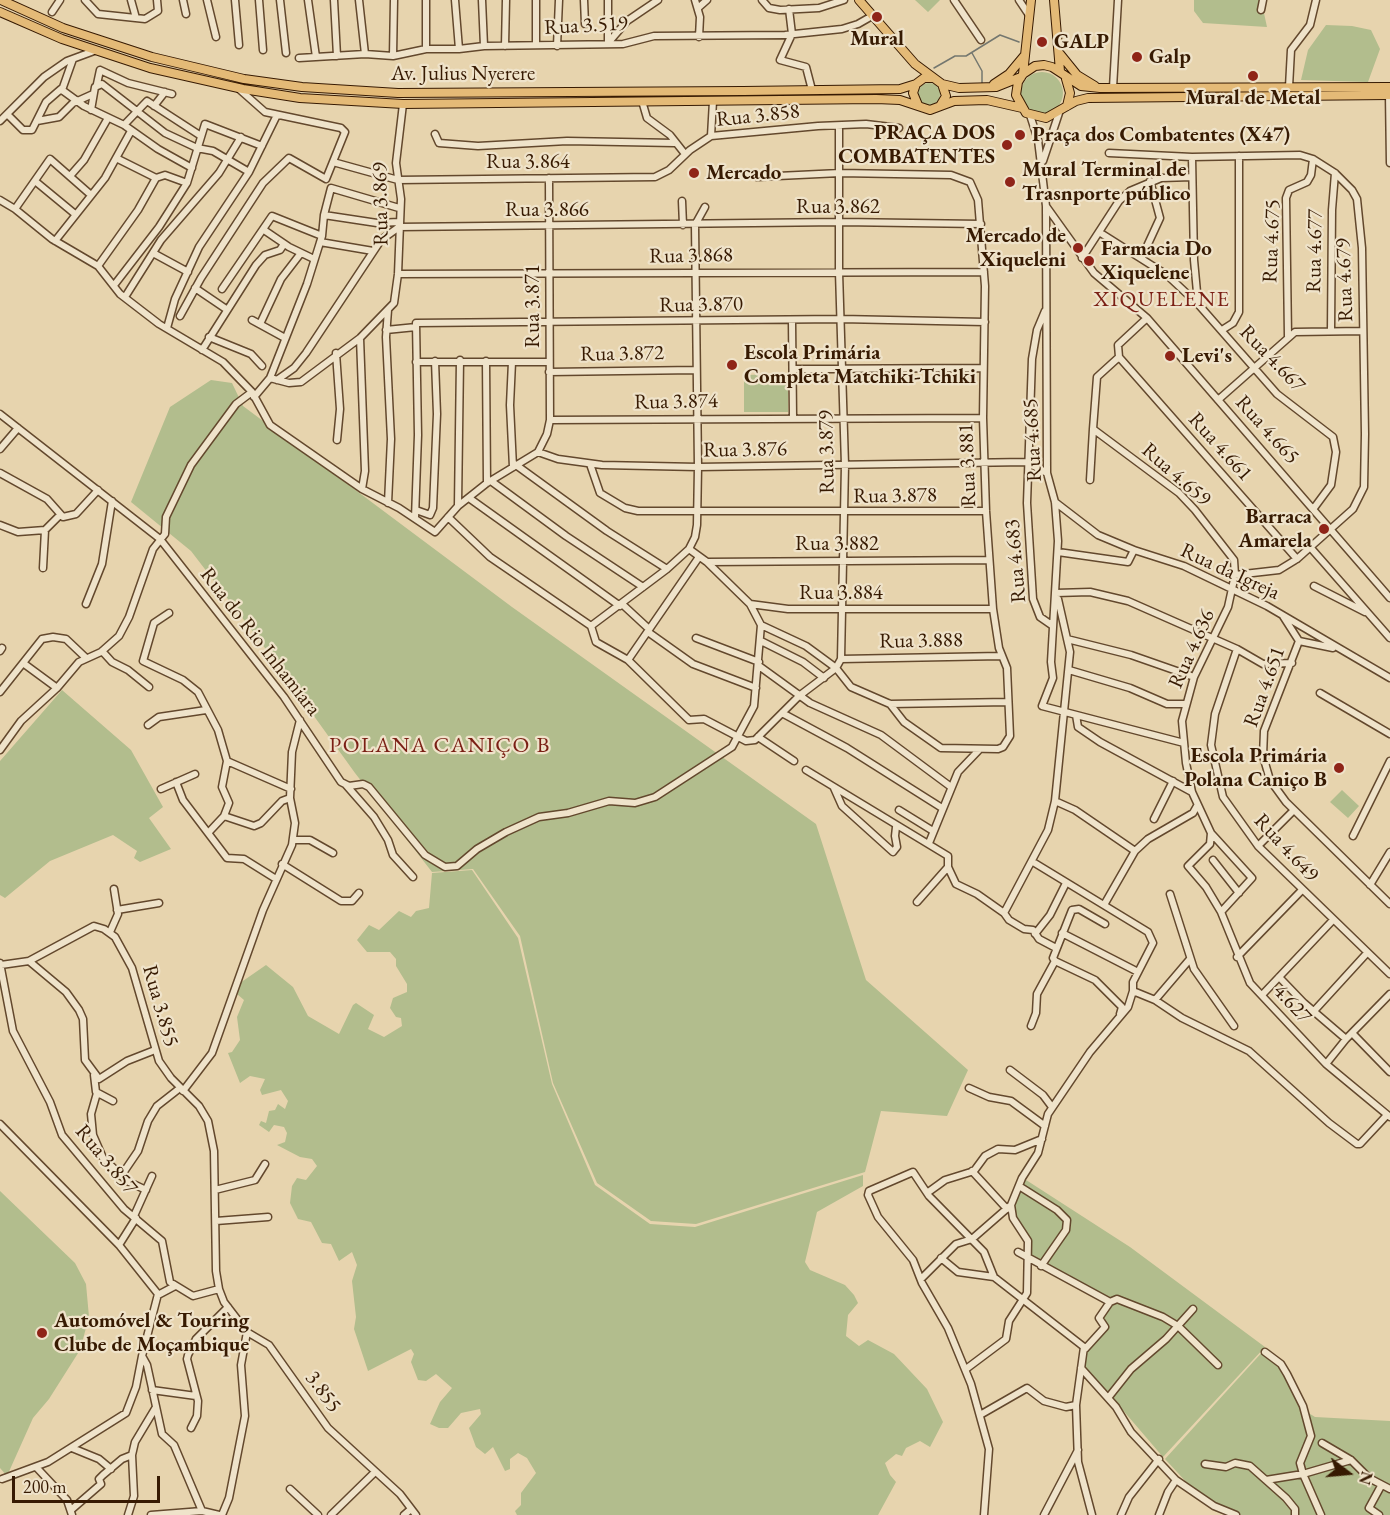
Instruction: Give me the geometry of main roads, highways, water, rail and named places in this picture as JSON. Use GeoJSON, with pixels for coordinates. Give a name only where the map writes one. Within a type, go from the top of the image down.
{"type":"FeatureCollection","features":[{"type":"Feature","properties":{"kind":"main road","name":"Av. Julius Nyerere"},"geometry":{"type":"LineString","coordinates":[[1,0],[97,39],[220,74],[302,87],[398,93],[900,89],[924,78],[933,78]]}},
{"type":"Feature","properties":{"kind":"main road"},"geometry":{"type":"LineString","coordinates":[[860,0],[915,64],[942,84],[959,88],[996,87],[1022,76],[1035,66],[1044,65],[1059,71],[1066,79],[1082,86],[1100,88],[1289,87],[1390,93]]}},
{"type":"Feature","properties":{"kind":"main road"},"geometry":{"type":"LineString","coordinates":[[1022,108],[1016,95],[1022,76],[1031,0]]}},
{"type":"Feature","properties":{"kind":"main road"},"geometry":{"type":"LineString","coordinates":[[1054,0],[1060,53],[1059,71]]}},
{"type":"Feature","properties":{"kind":"main road"},"geometry":{"type":"LineString","coordinates":[[4,13],[11,5]]}},
{"type":"Feature","properties":{"kind":"main road","name":"Av. Julius Nyerere"},"geometry":{"type":"LineString","coordinates":[[4,13],[94,51],[150,68],[239,88],[300,98],[404,104],[876,99],[900,100],[930,110],[954,101],[978,100],[999,101],[1022,108],[1030,115],[1046,118],[1059,113],[1067,106]]}},
{"type":"Feature","properties":{"kind":"main road"},"geometry":{"type":"LineString","coordinates":[[1060,53],[1077,75],[1100,88]]}},
{"type":"Feature","properties":{"kind":"main road"},"geometry":{"type":"LineString","coordinates":[[978,88],[1005,78],[1025,54]]}},
{"type":"Feature","properties":{"kind":"main road"},"geometry":{"type":"LineString","coordinates":[[915,64],[916,83],[913,93],[918,105]]}},
{"type":"Feature","properties":{"kind":"main road"},"geometry":{"type":"LineString","coordinates":[[1066,79],[1070,93],[1067,106]]}},
{"type":"Feature","properties":{"kind":"main road"},"geometry":{"type":"LineString","coordinates":[[939,107],[946,96],[942,84]]}},
{"type":"Feature","properties":{"kind":"main road"},"geometry":{"type":"LineString","coordinates":[[629,91],[630,101]]}},
{"type":"Feature","properties":{"kind":"main road"},"geometry":{"type":"LineString","coordinates":[[1067,106],[1076,101],[1097,98],[1390,93]]}},
{"type":"Feature","properties":{"kind":"waterway"},"geometry":{"type":"LineString","coordinates":[[934,68],[955,56],[966,56],[1000,35],[1019,42]]}},
{"type":"Feature","properties":{"kind":"waterway"},"geometry":{"type":"LineString","coordinates":[[972,53],[982,71],[982,83]]}},
{"type":"Feature","properties":{"kind":"place","name":"Mural"},"geometry":{"type":"Point","coordinates":[877,17]}},
{"type":"Feature","properties":{"kind":"place","name":"GALP"},"geometry":{"type":"Point","coordinates":[1042,42]}},
{"type":"Feature","properties":{"kind":"place","name":"Galp"},"geometry":{"type":"Point","coordinates":[1137,57]}},
{"type":"Feature","properties":{"kind":"place","name":"Mural de Metal"},"geometry":{"type":"Point","coordinates":[1253,76]}},
{"type":"Feature","properties":{"kind":"place","name":"Praça dos Combatentes (X47)"},"geometry":{"type":"Point","coordinates":[1020,135]}},
{"type":"Feature","properties":{"kind":"place","name":"PRAÇA DOS COMBATENTES"},"geometry":{"type":"Point","coordinates":[1007,145]}},
{"type":"Feature","properties":{"kind":"place","name":"Mercado"},"geometry":{"type":"Point","coordinates":[694,173]}},
{"type":"Feature","properties":{"kind":"place","name":"Mural Terminal de Trasnporte público"},"geometry":{"type":"Point","coordinates":[1010,182]}},
{"type":"Feature","properties":{"kind":"place","name":"Mercado de Xiqueleni"},"geometry":{"type":"Point","coordinates":[1078,248]}},
{"type":"Feature","properties":{"kind":"place","name":"Farmacia Do Xiquelene"},"geometry":{"type":"Point","coordinates":[1089,261]}},
{"type":"Feature","properties":{"kind":"place","name":"Levi's"},"geometry":{"type":"Point","coordinates":[1170,356]}},
{"type":"Feature","properties":{"kind":"place","name":"Escola Primária Completa Matchiki-Tchiki"},"geometry":{"type":"Point","coordinates":[732,365]}},
{"type":"Feature","properties":{"kind":"place","name":"Barraca Amarela"},"geometry":{"type":"Point","coordinates":[1324,529]}},
{"type":"Feature","properties":{"kind":"place","name":"Escola Primária Polana Caniço B"},"geometry":{"type":"Point","coordinates":[1339,768]}},
{"type":"Feature","properties":{"kind":"place","name":"Automóvel & Touring Clube de Moçambique"},"geometry":{"type":"Point","coordinates":[42,1333]}},
{"type":"Feature","properties":{"kind":"district","name":"XIQUELENE"},"geometry":{"type":"Point","coordinates":[1162,300]}},
{"type":"Feature","properties":{"kind":"district","name":"POLANA CANIÇO B"},"geometry":{"type":"Point","coordinates":[440,746]}}]}
